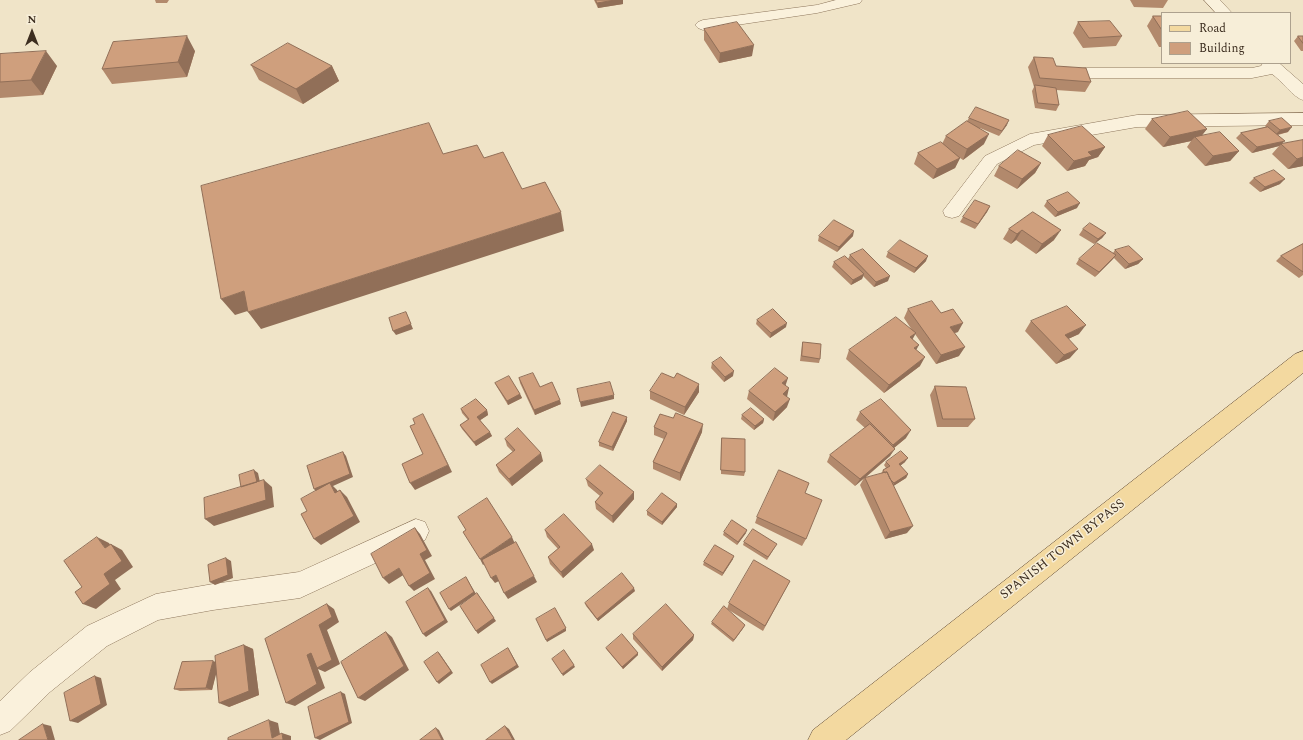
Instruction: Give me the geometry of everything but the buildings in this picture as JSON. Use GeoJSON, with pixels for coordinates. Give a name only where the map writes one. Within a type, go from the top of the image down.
{"type":"FeatureCollection","features":[{"type":"Feature","properties":{"kind":"main road","name":"SPANISH TOWN BYPASS"},"geometry":{"type":"LineString","coordinates":[[824,740],[1303,360]]}},
{"type":"Feature","properties":{"kind":"street"},"geometry":{"type":"LineString","coordinates":[[703,25],[817,9],[855,0]]}},
{"type":"Feature","properties":{"kind":"street"},"geometry":{"type":"LineString","coordinates":[[1218,6],[1233,0]]}},
{"type":"Feature","properties":{"kind":"street"},"geometry":{"type":"LineString","coordinates":[[1085,73],[1252,73],[1267,70],[1271,64],[1297,86],[1303,94]]}},
{"type":"Feature","properties":{"kind":"street"},"geometry":{"type":"LineString","coordinates":[[952,211],[991,160],[1030,140],[1137,121],[1303,119]]}},
{"type":"Feature","properties":{"kind":"street"},"geometry":{"type":"LineString","coordinates":[[0,721],[40,682],[97,636],[156,608],[213,597],[300,585],[416,531]]}}]}
